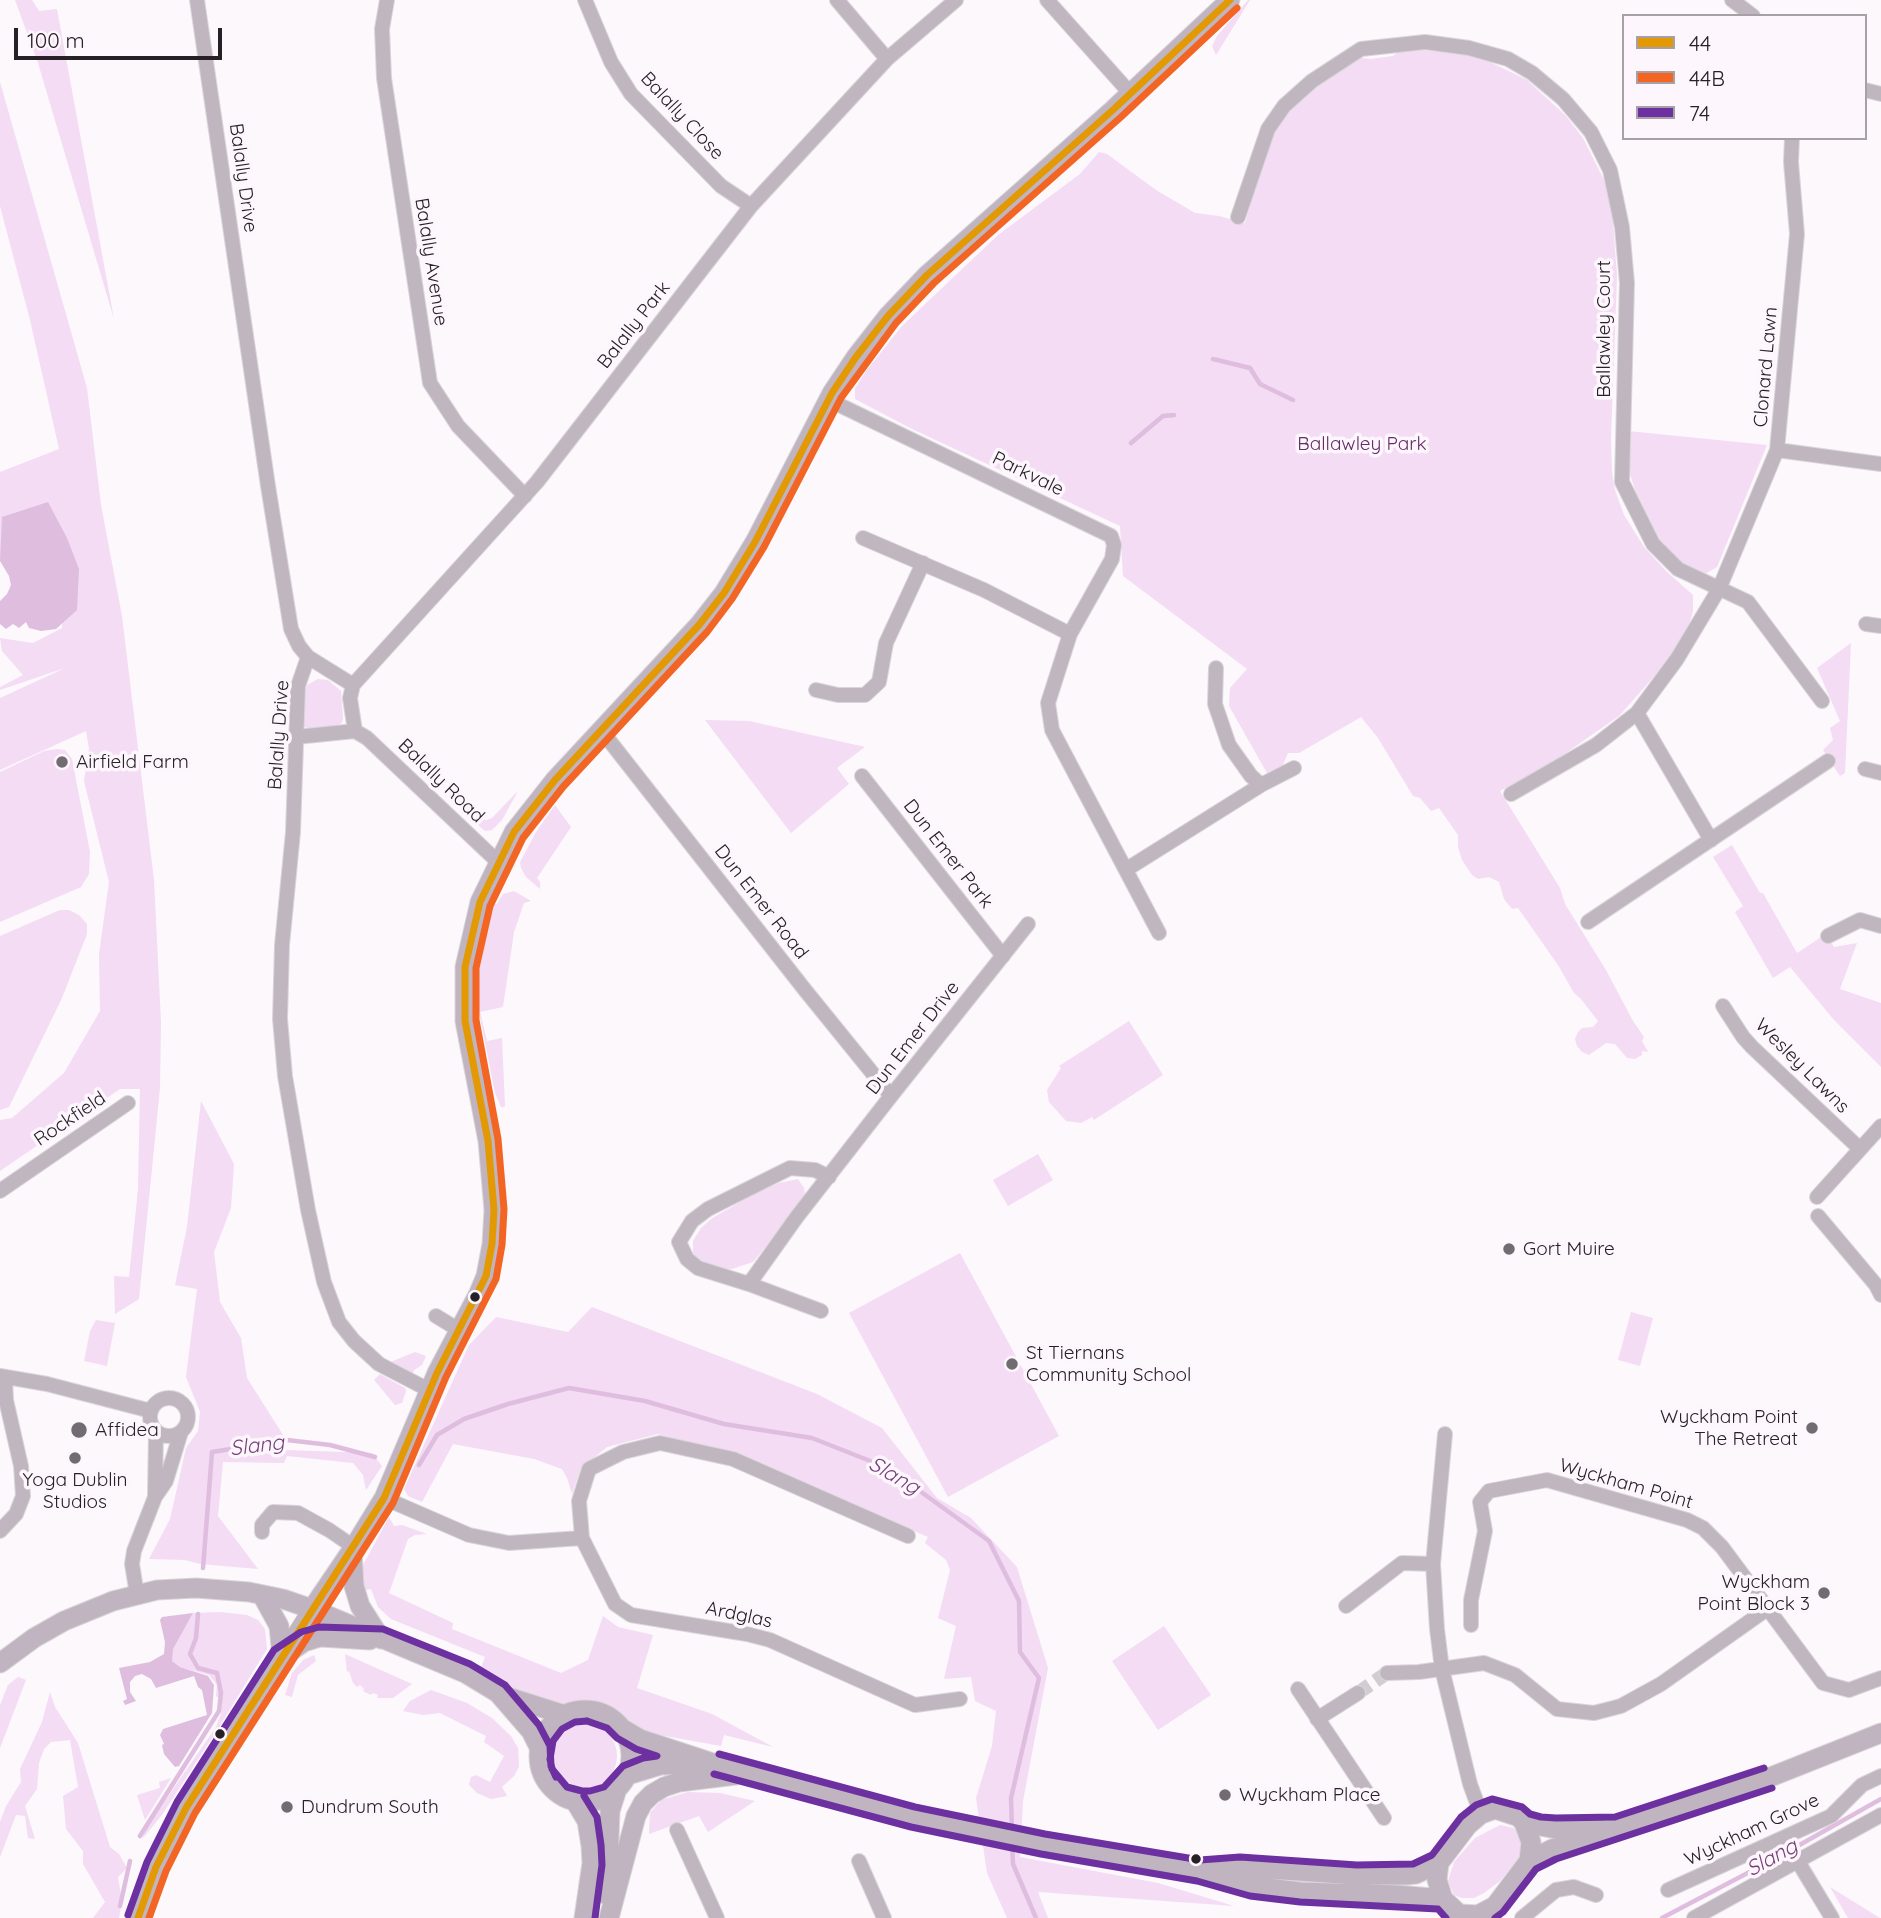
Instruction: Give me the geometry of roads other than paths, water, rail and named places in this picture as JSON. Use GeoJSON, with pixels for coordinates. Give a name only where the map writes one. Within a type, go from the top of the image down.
{"type":"FeatureCollection","features":[{"type":"Feature","properties":{"kind":"main road"},"geometry":{"type":"LineString","coordinates":[[312,1609],[384,1498],[429,1390],[486,1276],[492,1244],[494,1210],[488,1141],[465,1021],[465,967],[480,902],[514,832],[532,807],[699,625],[724,593],[755,542],[828,400],[860,350],[888,316],[927,275],[1230,0]]}},
{"type":"Feature","properties":{"kind":"main road"},"geometry":{"type":"LineString","coordinates":[[353,1549],[354,1586],[360,1606],[381,1639]]}},
{"type":"Feature","properties":{"kind":"main road"},"geometry":{"type":"LineString","coordinates":[[0,1663],[34,1638],[64,1621],[113,1601],[157,1590],[196,1588],[262,1595],[312,1609],[465,1673],[498,1693],[565,1715]]}},
{"type":"Feature","properties":{"kind":"main road"},"geometry":{"type":"LineString","coordinates":[[262,1595],[279,1626],[282,1657],[304,1642],[320,1637],[381,1639]]}},
{"type":"Feature","properties":{"kind":"main road"},"geometry":{"type":"LineString","coordinates":[[498,1693],[531,1731],[540,1749]]}},
{"type":"Feature","properties":{"kind":"main road"},"geometry":{"type":"LineString","coordinates":[[716,1764],[661,1765],[622,1782],[600,1800],[575,1801],[562,1796],[547,1782],[541,1768],[540,1749],[547,1730],[565,1715],[587,1710],[613,1719],[640,1739],[716,1764],[871,1808],[1043,1844],[1200,1871],[1252,1886],[1300,1892],[1386,1894],[1443,1899]]}},
{"type":"Feature","properties":{"kind":"main road"},"geometry":{"type":"LineString","coordinates":[[604,1918],[609,1876],[610,1811],[631,1756],[623,1729]]}},
{"type":"Feature","properties":{"kind":"main road"},"geometry":{"type":"LineString","coordinates":[[1439,1863],[1437,1880],[1443,1899],[1460,1916],[1493,1912],[1529,1861],[1552,1849],[1768,1778],[1881,1733]]}},
{"type":"Feature","properties":{"kind":"main road"},"geometry":{"type":"LineString","coordinates":[[609,1918],[636,1816],[652,1794],[679,1782],[754,1773]]}},
{"type":"Feature","properties":{"kind":"main road"},"geometry":{"type":"LineString","coordinates":[[575,1801],[587,1821],[592,1846],[584,1918]]}},
{"type":"Feature","properties":{"kind":"main road"},"geometry":{"type":"LineString","coordinates":[[1200,1871],[1240,1867],[1357,1875],[1416,1874],[1439,1863],[1468,1825],[1481,1814],[1495,1809],[1519,1817],[1524,1823],[1531,1842],[1529,1861]]}},
{"type":"Feature","properties":{"kind":"main road"},"geometry":{"type":"LineString","coordinates":[[1524,1823],[1556,1829],[1617,1827]]}},
{"type":"Feature","properties":{"kind":"street","name":"Balally Drive"},"geometry":{"type":"LineString","coordinates":[[197,0],[291,629],[308,657],[298,686],[293,832],[282,944],[280,1019],[285,1076],[308,1210],[324,1282],[339,1322],[354,1341],[379,1364],[429,1390]]}},
{"type":"Feature","properties":{"kind":"street","name":"Balally Avenue"},"geometry":{"type":"LineString","coordinates":[[387,0],[382,29],[384,78],[430,383],[458,426],[525,496]]}},
{"type":"Feature","properties":{"kind":"street","name":"Balally Close"},"geometry":{"type":"LineString","coordinates":[[585,0],[611,62],[631,93],[721,186],[751,206]]}},
{"type":"Feature","properties":{"kind":"street"},"geometry":{"type":"LineString","coordinates":[[837,0],[887,59]]}},
{"type":"Feature","properties":{"kind":"street","name":"Balally Park"},"geometry":{"type":"LineString","coordinates":[[353,685],[525,496],[751,206],[887,59],[956,0]]}},
{"type":"Feature","properties":{"kind":"street"},"geometry":{"type":"LineString","coordinates":[[1047,0],[1130,93]]}},
{"type":"Feature","properties":{"kind":"street"},"geometry":{"type":"LineString","coordinates":[[1732,0],[1750,14]]}},
{"type":"Feature","properties":{"kind":"street","name":"Ballawley Court"},"geometry":{"type":"LineString","coordinates":[[1238,218],[1268,129],[1284,106],[1312,81],[1361,50],[1425,42],[1508,59],[1563,99],[1591,132],[1610,170],[1622,227],[1627,283],[1622,482],[1653,544],[1678,569],[1748,602],[1822,701]]}},
{"type":"Feature","properties":{"kind":"street","name":"Clonard Lawn"},"geometry":{"type":"LineString","coordinates":[[1511,794],[1596,746],[1637,713],[1677,659],[1719,589],[1777,450],[1797,234],[1791,162],[1793,140]]}},
{"type":"Feature","properties":{"kind":"street","name":"Parkvale"},"geometry":{"type":"LineString","coordinates":[[828,400],[1111,536],[1114,545],[1112,559],[1070,634],[1048,703],[1052,730],[1159,933]]}},
{"type":"Feature","properties":{"kind":"street"},"geometry":{"type":"LineString","coordinates":[[1777,450],[1881,464]]}},
{"type":"Feature","properties":{"kind":"street"},"geometry":{"type":"LineString","coordinates":[[863,538],[984,590],[1070,634]]}},
{"type":"Feature","properties":{"kind":"street"},"geometry":{"type":"LineString","coordinates":[[816,690],[838,695],[865,695],[879,682],[886,643],[923,564]]}},
{"type":"Feature","properties":{"kind":"street"},"geometry":{"type":"LineString","coordinates":[[296,737],[355,731],[350,698],[353,685],[308,657]]}},
{"type":"Feature","properties":{"kind":"street"},"geometry":{"type":"LineString","coordinates":[[1216,668],[1215,704],[1229,745],[1251,776],[1261,785]]}},
{"type":"Feature","properties":{"kind":"street"},"geometry":{"type":"LineString","coordinates":[[1637,713],[1711,840]]}},
{"type":"Feature","properties":{"kind":"street","name":"Dun Emer Road"},"geometry":{"type":"LineString","coordinates":[[601,730],[891,1096]]}},
{"type":"Feature","properties":{"kind":"street","name":"Balally Road"},"geometry":{"type":"LineString","coordinates":[[355,731],[367,738],[404,771],[498,862]]}},
{"type":"Feature","properties":{"kind":"street"},"geometry":{"type":"LineString","coordinates":[[1588,922],[1828,761]]}},
{"type":"Feature","properties":{"kind":"street"},"geometry":{"type":"LineString","coordinates":[[1126,869],[1261,785],[1294,768]]}},
{"type":"Feature","properties":{"kind":"street"},"geometry":{"type":"LineString","coordinates":[[1865,769],[1881,773]]}},
{"type":"Feature","properties":{"kind":"street","name":"Dun Emer Park"},"geometry":{"type":"LineString","coordinates":[[862,776],[1003,956]]}},
{"type":"Feature","properties":{"kind":"street"},"geometry":{"type":"LineString","coordinates":[[1828,936],[1860,920],[1881,926]]}},
{"type":"Feature","properties":{"kind":"street","name":"Dun Emer Drive"},"geometry":{"type":"LineString","coordinates":[[749,1284],[891,1096],[1028,924]]}},
{"type":"Feature","properties":{"kind":"street","name":"Wesley Lawns"},"geometry":{"type":"LineString","coordinates":[[1723,1006],[1752,1047],[1859,1148]]}},
{"type":"Feature","properties":{"kind":"street","name":"Rockfield"},"geometry":{"type":"LineString","coordinates":[[0,1191],[128,1103]]}},
{"type":"Feature","properties":{"kind":"street"},"geometry":{"type":"LineString","coordinates":[[1816,1197],[1881,1126]]}},
{"type":"Feature","properties":{"kind":"street"},"geometry":{"type":"LineString","coordinates":[[821,1311],[698,1268],[687,1259],[679,1242],[692,1221],[708,1209],[790,1168],[815,1170],[829,1177]]}},
{"type":"Feature","properties":{"kind":"street"},"geometry":{"type":"LineString","coordinates":[[1818,1216],[1881,1295]]}},
{"type":"Feature","properties":{"kind":"street"},"geometry":{"type":"LineString","coordinates":[[436,1316],[459,1330]]}},
{"type":"Feature","properties":{"kind":"street"},"geometry":{"type":"LineString","coordinates":[[0,1531],[16,1514],[23,1496],[21,1466],[3,1377],[47,1384],[151,1411]]}},
{"type":"Feature","properties":{"kind":"street"},"geometry":{"type":"LineString","coordinates":[[137,1595],[132,1564],[134,1551],[155,1497],[166,1481],[188,1415],[177,1400],[165,1398],[154,1405],[151,1411],[150,1422],[156,1431],[155,1497]]}},
{"type":"Feature","properties":{"kind":"street"},"geometry":{"type":"LineString","coordinates":[[156,1431],[171,1436],[181,1432]]}},
{"type":"Feature","properties":{"kind":"street"},"geometry":{"type":"LineString","coordinates":[[1445,1434],[1433,1564],[1437,1629],[1442,1669],[1470,1784],[1481,1814]]}},
{"type":"Feature","properties":{"kind":"street","name":"Ardglas"},"geometry":{"type":"LineString","coordinates":[[908,1536],[733,1459],[660,1443],[623,1452],[589,1469],[579,1501],[582,1538],[615,1604],[631,1615],[770,1640],[915,1705],[960,1699]]}},
{"type":"Feature","properties":{"kind":"street","name":"Wyckham Point"},"geometry":{"type":"LineString","coordinates":[[1471,1625],[1471,1600],[1485,1531],[1480,1502],[1489,1491],[1547,1480],[1680,1518],[1703,1528],[1722,1547],[1823,1683],[1849,1690],[1881,1678]]}},
{"type":"Feature","properties":{"kind":"street"},"geometry":{"type":"LineString","coordinates":[[384,1498],[469,1535],[509,1543],[582,1538]]}},
{"type":"Feature","properties":{"kind":"street"},"geometry":{"type":"LineString","coordinates":[[262,1532],[262,1525],[272,1512],[298,1513],[329,1530],[353,1549]]}},
{"type":"Feature","properties":{"kind":"street"},"geometry":{"type":"LineString","coordinates":[[1346,1606],[1402,1563],[1433,1564]]}},
{"type":"Feature","properties":{"kind":"street"},"geometry":{"type":"LineString","coordinates":[[138,1918],[149,1882],[176,1825],[312,1609]]}},
{"type":"Feature","properties":{"kind":"street"},"geometry":{"type":"LineString","coordinates":[[1387,1673],[1484,1663],[1516,1675],[1557,1709],[1594,1713],[1620,1706],[1661,1684],[1768,1609]]}},
{"type":"Feature","properties":{"kind":"street"},"geometry":{"type":"LineString","coordinates":[[1298,1689],[1384,1818]]}},
{"type":"Feature","properties":{"kind":"street"},"geometry":{"type":"LineString","coordinates":[[1317,1719],[1358,1693]]}},
{"type":"Feature","properties":{"kind":"street","name":"Wyckham Grove"},"geometry":{"type":"LineString","coordinates":[[1668,1889],[1831,1816],[1862,1785],[1881,1776]]}},
{"type":"Feature","properties":{"kind":"street"},"geometry":{"type":"LineString","coordinates":[[1693,1918],[1881,1815]]}},
{"type":"Feature","properties":{"kind":"street"},"geometry":{"type":"LineString","coordinates":[[677,1830],[717,1918]]}},
{"type":"Feature","properties":{"kind":"street"},"geometry":{"type":"LineString","coordinates":[[1797,1860],[1832,1918]]}},
{"type":"Feature","properties":{"kind":"street"},"geometry":{"type":"LineString","coordinates":[[859,1861],[884,1918]]}},
{"type":"Feature","properties":{"kind":"street"},"geometry":{"type":"LineString","coordinates":[[1522,1918],[1556,1891],[1574,1887],[1596,1895]]}},
{"type":"Feature","properties":{"kind":"waterway"},"geometry":{"type":"LineString","coordinates":[[1213,359],[1250,368],[1260,384],[1293,400]]}},
{"type":"Feature","properties":{"kind":"waterway"},"geometry":{"type":"LineString","coordinates":[[1131,443],[1163,416],[1174,415]]}},
{"type":"Feature","properties":{"kind":"waterway","name":"Slang"},"geometry":{"type":"LineString","coordinates":[[419,1465],[437,1435],[464,1419],[569,1388],[645,1401],[724,1424],[812,1438],[888,1468],[989,1541],[1019,1601],[1020,1652],[1039,1678],[1011,1798],[1012,1831]]}},
{"type":"Feature","properties":{"kind":"waterway","name":"Slang"},"geometry":{"type":"LineString","coordinates":[[203,1568],[212,1452],[287,1440],[330,1445],[375,1457]]}},
{"type":"Feature","properties":{"kind":"waterway","name":"Slang"},"geometry":{"type":"LineString","coordinates":[[140,1836],[219,1711],[221,1693],[217,1673],[198,1668],[190,1654],[196,1638],[198,1614]]}},
{"type":"Feature","properties":{"kind":"waterway","name":"Slang"},"geometry":{"type":"LineString","coordinates":[[1662,1918],[1881,1799]]}},
{"type":"Feature","properties":{"kind":"waterway","name":"Slang"},"geometry":{"type":"LineString","coordinates":[[1012,1843],[1013,1864],[1036,1918]]}},
{"type":"Feature","properties":{"kind":"waterway","name":"Slang"},"geometry":{"type":"LineString","coordinates":[[120,1906],[130,1861]]}},
{"type":"Feature","properties":{"kind":"tunnel"},"geometry":{"type":"LineString","coordinates":[[1358,1693],[1387,1673]]}},
{"type":"Feature","properties":{"kind":"place","name":"Airfield Farm"},"geometry":{"type":"Point","coordinates":[62,762]}},
{"type":"Feature","properties":{"kind":"place","name":"Gort Muire"},"geometry":{"type":"Point","coordinates":[1509,1249]}},
{"type":"Feature","properties":{"kind":"place","name":"St Tiernans Community School"},"geometry":{"type":"Point","coordinates":[1012,1364]}},
{"type":"Feature","properties":{"kind":"place","name":"Wyckham Point The Retreat"},"geometry":{"type":"Point","coordinates":[1812,1428]}},
{"type":"Feature","properties":{"kind":"place","name":"Affidea"},"geometry":{"type":"Point","coordinates":[79,1430]}},
{"type":"Feature","properties":{"kind":"place","name":"Yoga Dublin Studios"},"geometry":{"type":"Point","coordinates":[75,1458]}},
{"type":"Feature","properties":{"kind":"place","name":"Wyckham Point Block 3"},"geometry":{"type":"Point","coordinates":[1824,1593]}},
{"type":"Feature","properties":{"kind":"place","name":"Wyckham Place"},"geometry":{"type":"Point","coordinates":[1225,1795]}},
{"type":"Feature","properties":{"kind":"place","name":"Dundrum South"},"geometry":{"type":"Point","coordinates":[287,1807]}},
{"type":"Feature","properties":{"kind":"park label","name":"Ballawley Park"},"geometry":{"type":"Point","coordinates":[1362,444]}}]}
